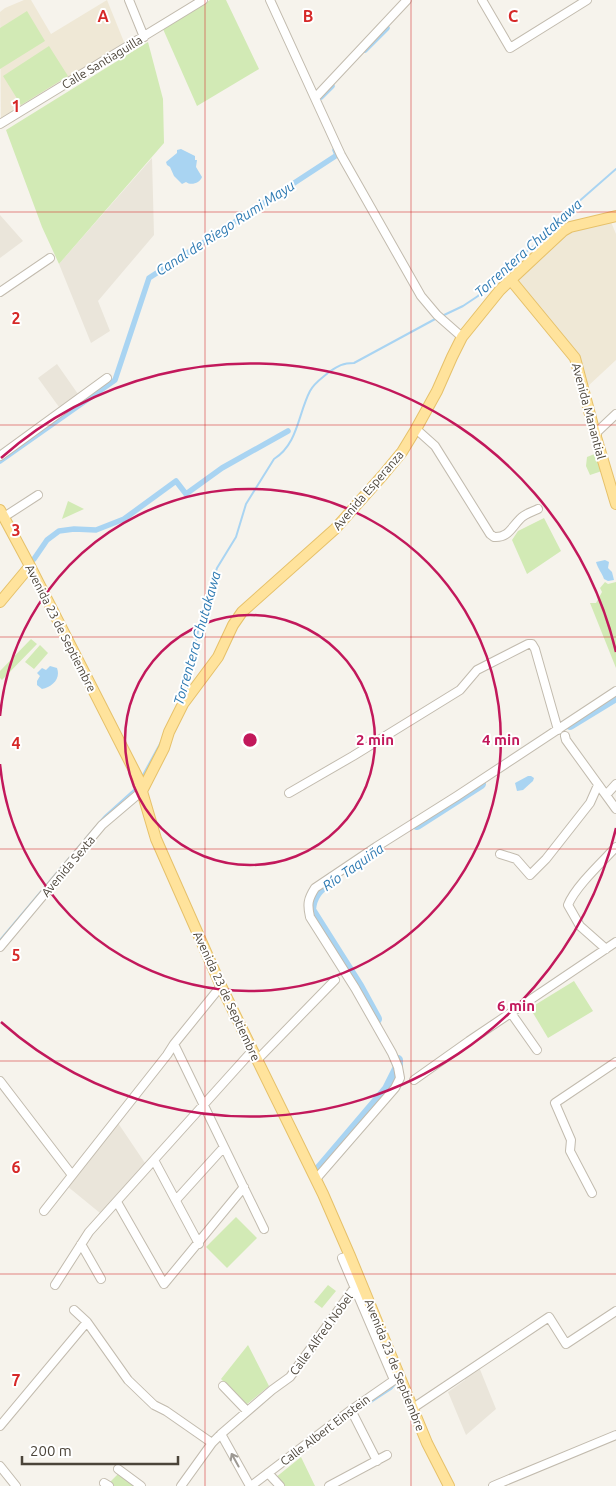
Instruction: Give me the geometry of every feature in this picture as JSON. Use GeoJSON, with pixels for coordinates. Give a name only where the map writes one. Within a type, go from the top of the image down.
{"type":"FeatureCollection","features":[{"type":"Feature","properties":{"kind":"main road","name":"Avenida Esperanza"},"geometry":{"type":"LineString","coordinates":[[140,785],[164,748],[169,732],[183,704],[218,657],[233,624],[242,612],[335,529],[402,452],[437,391],[462,337],[500,290],[563,231],[570,227],[616,216]]}},
{"type":"Feature","properties":{"kind":"main road","name":"Avenida Manantial"},"geometry":{"type":"LineString","coordinates":[[510,279],[575,358],[616,504]]}},
{"type":"Feature","properties":{"kind":"main road","name":"Avenida 23 de Septiembre"},"geometry":{"type":"LineString","coordinates":[[2,513],[140,785],[156,839],[221,986],[316,1179],[346,1257],[397,1378],[449,1486]]}},
{"type":"Feature","properties":{"kind":"main road"},"geometry":{"type":"LineString","coordinates":[[0,602],[30,566]]}},
{"type":"Feature","properties":{"kind":"street"},"geometry":{"type":"LineString","coordinates":[[128,0],[144,37]]}},
{"type":"Feature","properties":{"kind":"street","name":"Calle Santiaguilla"},"geometry":{"type":"LineString","coordinates":[[0,124],[203,0]]}},
{"type":"Feature","properties":{"kind":"street"},"geometry":{"type":"LineString","coordinates":[[270,0],[341,156],[421,296],[462,337]]}},
{"type":"Feature","properties":{"kind":"street"},"geometry":{"type":"LineString","coordinates":[[315,98],[407,0]]}},
{"type":"Feature","properties":{"kind":"street"},"geometry":{"type":"LineString","coordinates":[[482,0],[510,48],[587,0]]}},
{"type":"Feature","properties":{"kind":"street"},"geometry":{"type":"LineString","coordinates":[[0,292],[50,258]]}},
{"type":"Feature","properties":{"kind":"street"},"geometry":{"type":"LineString","coordinates":[[0,456],[107,378]]}},
{"type":"Feature","properties":{"kind":"street"},"geometry":{"type":"LineString","coordinates":[[596,437],[598,430],[616,414]]}},
{"type":"Feature","properties":{"kind":"street"},"geometry":{"type":"LineString","coordinates":[[416,430],[435,446],[494,538],[499,538],[510,532],[521,518],[538,509]]}},
{"type":"Feature","properties":{"kind":"street"},"geometry":{"type":"LineString","coordinates":[[2,513],[38,495]]}},
{"type":"Feature","properties":{"kind":"street"},"geometry":{"type":"LineString","coordinates":[[288,793],[353,756],[460,690],[477,670],[528,644],[532,644],[536,649],[558,730]]}},
{"type":"Feature","properties":{"kind":"street"},"geometry":{"type":"LineString","coordinates":[[316,1179],[395,1088],[400,1078],[392,1053],[355,988],[310,917],[307,907],[308,898],[315,888],[616,691]]}},
{"type":"Feature","properties":{"kind":"street"},"geometry":{"type":"LineString","coordinates":[[564,736],[616,809]]}},
{"type":"Feature","properties":{"kind":"street"},"geometry":{"type":"LineString","coordinates":[[606,795],[616,784]]}},
{"type":"Feature","properties":{"kind":"street","name":"Avenida Sexta"},"geometry":{"type":"LineString","coordinates":[[0,947],[102,824],[140,785]]}},
{"type":"Feature","properties":{"kind":"street"},"geometry":{"type":"LineString","coordinates":[[500,854],[516,859],[530,875],[546,859],[590,803],[598,785]]}},
{"type":"Feature","properties":{"kind":"street"},"geometry":{"type":"LineString","coordinates":[[606,949],[580,926],[568,906],[570,900],[582,885],[616,847]]}},
{"type":"Feature","properties":{"kind":"street"},"geometry":{"type":"LineString","coordinates":[[414,1080],[616,942]]}},
{"type":"Feature","properties":{"kind":"street"},"geometry":{"type":"LineString","coordinates":[[55,1285],[89,1232],[204,1105],[335,980]]}},
{"type":"Feature","properties":{"kind":"street"},"geometry":{"type":"LineString","coordinates":[[44,1211],[221,986]]}},
{"type":"Feature","properties":{"kind":"street"},"geometry":{"type":"LineString","coordinates":[[511,1013],[537,1050]]}},
{"type":"Feature","properties":{"kind":"street"},"geometry":{"type":"LineString","coordinates":[[174,1044],[264,1229]]}},
{"type":"Feature","properties":{"kind":"street"},"geometry":{"type":"LineString","coordinates":[[592,1193],[570,1151],[571,1140],[555,1103],[616,1062]]}},
{"type":"Feature","properties":{"kind":"street"},"geometry":{"type":"LineString","coordinates":[[0,1081],[72,1175]]}},
{"type":"Feature","properties":{"kind":"street"},"geometry":{"type":"LineString","coordinates":[[176,1200],[224,1147]]}},
{"type":"Feature","properties":{"kind":"street"},"geometry":{"type":"LineString","coordinates":[[154,1160],[198,1244]]}},
{"type":"Feature","properties":{"kind":"street"},"geometry":{"type":"LineString","coordinates":[[117,1202],[164,1284],[244,1187]]}},
{"type":"Feature","properties":{"kind":"street"},"geometry":{"type":"LineString","coordinates":[[81,1244],[101,1279]]}},
{"type":"Feature","properties":{"kind":"street"},"geometry":{"type":"LineString","coordinates":[[346,1257],[355,1287],[397,1378]]}},
{"type":"Feature","properties":{"kind":"street","name":"Calle Alfred Nobel"},"geometry":{"type":"LineString","coordinates":[[181,1486],[212,1443],[221,1434],[290,1377],[355,1287]]}},
{"type":"Feature","properties":{"kind":"street"},"geometry":{"type":"LineString","coordinates":[[74,1310],[86,1322],[128,1380],[154,1405],[166,1411],[212,1443]]}},
{"type":"Feature","properties":{"kind":"street"},"geometry":{"type":"LineString","coordinates":[[413,1408],[548,1316],[566,1344],[616,1311]]}},
{"type":"Feature","properties":{"kind":"street"},"geometry":{"type":"LineString","coordinates":[[0,1426],[86,1322]]}},
{"type":"Feature","properties":{"kind":"street","name":"Calle Albert Einstein"},"geometry":{"type":"LineString","coordinates":[[251,1486],[351,1410],[397,1378]]}},
{"type":"Feature","properties":{"kind":"street"},"geometry":{"type":"LineString","coordinates":[[223,1386],[247,1411]]}},
{"type":"Feature","properties":{"kind":"street"},"geometry":{"type":"LineString","coordinates":[[351,1410],[377,1461]]}},
{"type":"Feature","properties":{"kind":"street"},"geometry":{"type":"LineString","coordinates":[[221,1434],[251,1486]]}},
{"type":"Feature","properties":{"kind":"street"},"geometry":{"type":"LineString","coordinates":[[493,1486],[616,1435]]}},
{"type":"Feature","properties":{"kind":"street"},"geometry":{"type":"LineString","coordinates":[[329,1486],[388,1455]]}},
{"type":"Feature","properties":{"kind":"street"},"geometry":{"type":"LineString","coordinates":[[0,1466],[16,1486]]}},
{"type":"Feature","properties":{"kind":"street"},"geometry":{"type":"LineString","coordinates":[[118,1469],[141,1486]]}},
{"type":"Feature","properties":{"kind":"street"},"geometry":{"type":"LineString","coordinates":[[268,1473],[280,1486]]}},
{"type":"Feature","properties":{"kind":"shaded area"},"geometry":{"type":"Polygon","coordinates":[[[24,0],[31,0],[51,34],[107,0],[124,42],[89,66],[1,120],[0,12],[24,0]]]}},
{"type":"Feature","properties":{"kind":"shaded area"},"geometry":{"type":"Polygon","coordinates":[[[152,158],[154,235],[98,301],[110,331],[91,343],[59,264],[152,158]]]}},
{"type":"Feature","properties":{"kind":"shaded area"},"geometry":{"type":"Polygon","coordinates":[[[0,215],[23,241],[0,258],[0,215]]]}},
{"type":"Feature","properties":{"kind":"shaded area"},"geometry":{"type":"Polygon","coordinates":[[[611,222],[616,234],[616,360],[587,387],[580,355],[529,296],[518,281],[518,277],[565,233],[611,222]]]}},
{"type":"Feature","properties":{"kind":"shaded area"},"geometry":{"type":"Polygon","coordinates":[[[57,364],[78,394],[59,407],[38,378],[57,364]]]}},
{"type":"Feature","properties":{"kind":"shaded area"},"geometry":{"type":"Polygon","coordinates":[[[118,1123],[145,1163],[100,1213],[67,1186],[118,1123]]]}},
{"type":"Feature","properties":{"kind":"shaded area"},"geometry":{"type":"Polygon","coordinates":[[[479,1367],[496,1409],[466,1435],[448,1392],[465,1380],[464,1377],[479,1367]]]}},
{"type":"Feature","properties":{"kind":"green space"},"geometry":{"type":"Polygon","coordinates":[[[210,0],[226,0],[259,69],[197,106],[163,29],[210,0]]]}},
{"type":"Feature","properties":{"kind":"green space"},"geometry":{"type":"Polygon","coordinates":[[[27,11],[45,41],[0,69],[0,28],[27,11]]]}},
{"type":"Feature","properties":{"kind":"green space"},"geometry":{"type":"Polygon","coordinates":[[[148,42],[163,99],[164,143],[59,264],[42,227],[6,130],[148,42]]]}},
{"type":"Feature","properties":{"kind":"green space"},"geometry":{"type":"Polygon","coordinates":[[[49,46],[68,76],[21,105],[3,76],[49,46]]]}},
{"type":"Feature","properties":{"kind":"green space"},"geometry":{"type":"Polygon","coordinates":[[[597,453],[602,471],[590,475],[586,466],[587,457],[597,453]]]}},
{"type":"Feature","properties":{"kind":"green space"},"geometry":{"type":"Polygon","coordinates":[[[68,501],[84,509],[62,519],[68,501]]]}},
{"type":"Feature","properties":{"kind":"green space"},"geometry":{"type":"Polygon","coordinates":[[[544,518],[561,551],[527,574],[512,540],[518,531],[544,518]]]}},
{"type":"Feature","properties":{"kind":"green space"},"geometry":{"type":"Polygon","coordinates":[[[605,582],[608,584],[616,582],[616,668],[590,603],[596,603],[602,592],[600,588],[605,582]]]}},
{"type":"Feature","properties":{"kind":"green space"},"geometry":{"type":"Polygon","coordinates":[[[31,639],[37,644],[2,680],[0,678],[0,671],[31,639]]]}},
{"type":"Feature","properties":{"kind":"green space"},"geometry":{"type":"Polygon","coordinates":[[[40,645],[48,653],[34,669],[25,662],[40,645]]]}},
{"type":"Feature","properties":{"kind":"green space"},"geometry":{"type":"Polygon","coordinates":[[[574,981],[593,1011],[548,1038],[530,1008],[574,981]]]}},
{"type":"Feature","properties":{"kind":"green space"},"geometry":{"type":"Polygon","coordinates":[[[236,1217],[257,1238],[227,1268],[206,1247],[236,1217]]]}},
{"type":"Feature","properties":{"kind":"green space"},"geometry":{"type":"Polygon","coordinates":[[[328,1285],[336,1291],[322,1308],[314,1302],[328,1285]]]}},
{"type":"Feature","properties":{"kind":"green space"},"geometry":{"type":"Polygon","coordinates":[[[248,1345],[269,1386],[246,1405],[221,1379],[248,1345]]]}},
{"type":"Feature","properties":{"kind":"green space"},"geometry":{"type":"Polygon","coordinates":[[[301,1457],[315,1486],[283,1486],[275,1478],[301,1457]]]}},
{"type":"Feature","properties":{"kind":"green space"},"geometry":{"type":"Polygon","coordinates":[[[119,1473],[137,1486],[113,1486],[109,1483],[119,1473]]]}},
{"type":"Feature","properties":{"kind":"water"},"geometry":{"type":"Polygon","coordinates":[[[181,149],[195,156],[195,160],[197,160],[196,167],[202,177],[193,184],[186,182],[182,184],[167,165],[166,162],[177,153],[177,150],[181,149]]]}},
{"type":"Feature","properties":{"kind":"water"},"geometry":{"type":"Polygon","coordinates":[[[605,560],[609,562],[608,568],[612,572],[614,580],[608,581],[604,579],[598,567],[596,562],[605,560]]]}},
{"type":"Feature","properties":{"kind":"water"},"geometry":{"type":"Polygon","coordinates":[[[50,666],[57,668],[57,679],[42,689],[37,685],[40,676],[37,673],[42,668],[46,670],[50,666]]]}},
{"type":"Feature","properties":{"kind":"water"},"geometry":{"type":"Polygon","coordinates":[[[528,776],[534,778],[533,781],[523,790],[517,791],[515,783],[528,776]]]}},
{"type":"Feature","properties":{"kind":"waterway","name":"Canal de Riego Rumi Mayu"},"geometry":{"type":"LineString","coordinates":[[365,50],[387,28]]}},
{"type":"Feature","properties":{"kind":"waterway","name":"Canal de Riego Rumi Mayu"},"geometry":{"type":"LineString","coordinates":[[321,97],[332,86]]}},
{"type":"Feature","properties":{"kind":"waterway","name":"Canal de Riego Rumi Mayu"},"geometry":{"type":"LineString","coordinates":[[0,461],[115,380],[149,278],[337,155],[335,150]]}},
{"type":"Feature","properties":{"kind":"waterway","name":"Torrentera Chutakawa"},"geometry":{"type":"LineString","coordinates":[[442,316],[478,296],[496,275],[535,245],[552,225],[616,169]]}},
{"type":"Feature","properties":{"kind":"waterway","name":"Torrentera Chutakawa"},"geometry":{"type":"LineString","coordinates":[[182,699],[202,615],[217,568],[236,537],[246,504],[274,459],[282,453],[293,437],[312,388],[329,372],[346,364],[354,363],[437,318]]}},
{"type":"Feature","properties":{"kind":"waterway"},"geometry":{"type":"LineString","coordinates":[[34,559],[47,540],[59,531],[74,529],[96,530],[124,519],[176,481],[186,494],[222,468],[288,431]]}},
{"type":"Feature","properties":{"kind":"waterway","name":"Río Taquiña"},"geometry":{"type":"LineString","coordinates":[[570,725],[616,697]]}},
{"type":"Feature","properties":{"kind":"waterway","name":"Torrentera Chutakawa"},"geometry":{"type":"LineString","coordinates":[[143,775],[161,742]]}},
{"type":"Feature","properties":{"kind":"waterway","name":"Río Taquiña"},"geometry":{"type":"LineString","coordinates":[[417,825],[481,784]]}},
{"type":"Feature","properties":{"kind":"waterway","name":"Torrentera Chutakawa"},"geometry":{"type":"LineString","coordinates":[[0,940],[105,816],[135,789]]}},
{"type":"Feature","properties":{"kind":"waterway","name":"Río Taquiña"},"geometry":{"type":"LineString","coordinates":[[329,882],[317,893],[311,910],[359,986],[377,1019]]}},
{"type":"Feature","properties":{"kind":"waterway","name":"Río Taquiña"},"geometry":{"type":"LineString","coordinates":[[319,1169],[387,1089],[398,1067],[398,1060]]}},
{"type":"Feature","properties":{"kind":"waterway"},"geometry":{"type":"LineString","coordinates":[[356,1412],[391,1389],[396,1383]]}}]}
